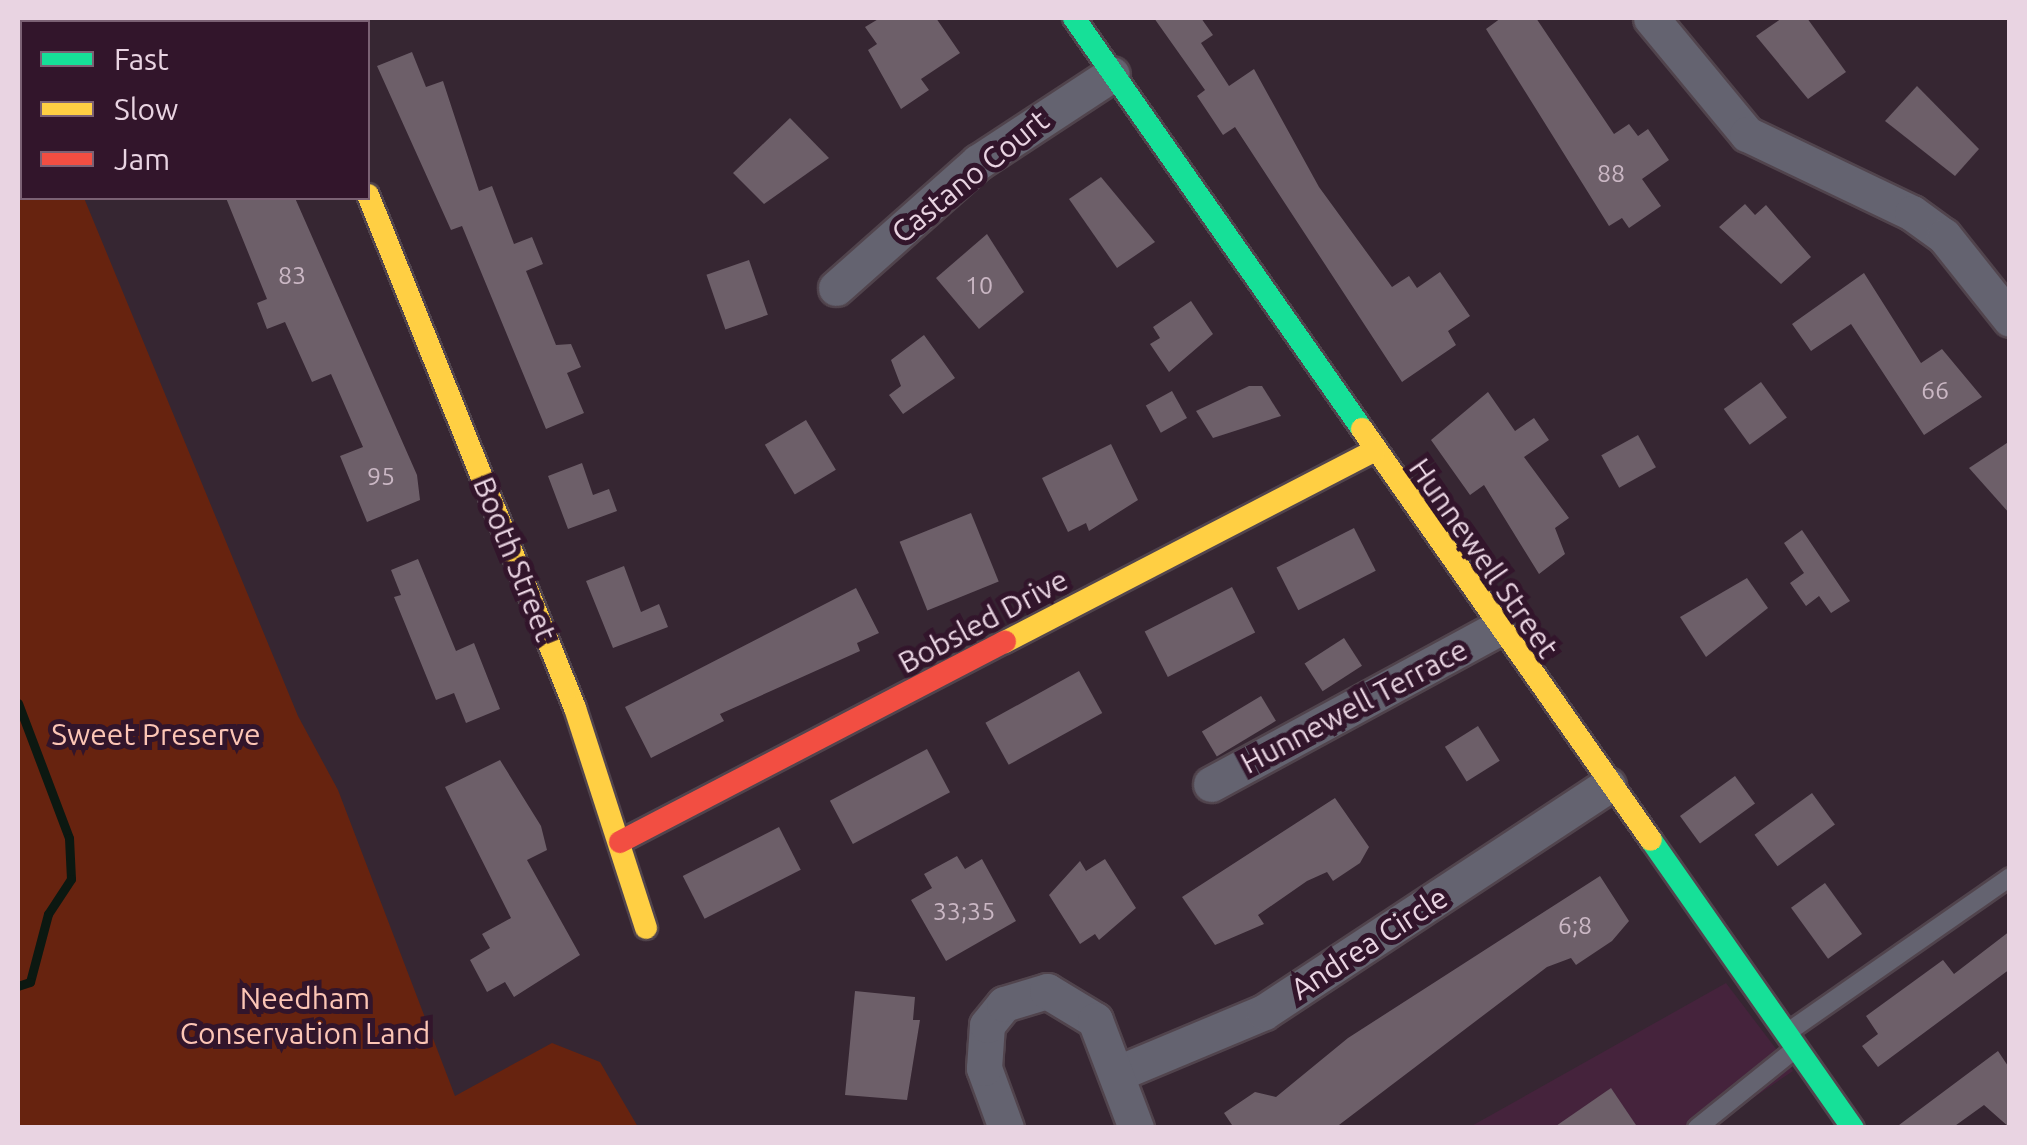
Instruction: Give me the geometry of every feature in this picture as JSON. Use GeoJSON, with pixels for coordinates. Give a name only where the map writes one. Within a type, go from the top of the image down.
{"type":"FeatureCollection","features":[{"type":"Feature","properties":{"kind":"street","name":"Hunnewell Street"},"geometry":{"type":"LineString","coordinates":[[1074,18],[1497,629],[1854,1128]]}},
{"type":"Feature","properties":{"kind":"street"},"geometry":{"type":"LineString","coordinates":[[1651,18],[1746,134],[1912,212],[1954,248],[2010,319]]}},
{"type":"Feature","properties":{"kind":"street","name":"Castano Court"},"geometry":{"type":"LineString","coordinates":[[836,288],[1002,143],[1112,74]]}},
{"type":"Feature","properties":{"kind":"street","name":"Booth Street"},"geometry":{"type":"LineString","coordinates":[[370,200],[620,842],[646,928]]}},
{"type":"Feature","properties":{"kind":"street","name":"Bobsled Drive"},"geometry":{"type":"LineString","coordinates":[[620,842],[1373,451]]}},
{"type":"Feature","properties":{"kind":"street","name":"Hunnewell Terrace"},"geometry":{"type":"LineString","coordinates":[[1211,784],[1497,629]]}},
{"type":"Feature","properties":{"kind":"street","name":"Andrea Circle"},"geometry":{"type":"LineString","coordinates":[[1116,1074],[1264,1012],[1608,785]]}},
{"type":"Feature","properties":{"kind":"street"},"geometry":{"type":"LineString","coordinates":[[1006,1128],[982,1046],[988,1026],[1021,995],[1047,992],[1082,1005],[1116,1074],[1136,1128]]}},
{"type":"Feature","properties":{"kind":"lane"},"geometry":{"type":"LineString","coordinates":[[1697,1128],[1793,1040],[2010,877]]}},
{"type":"Feature","properties":{"kind":"shaded area"},"geometry":{"type":"Polygon","coordinates":[[[1726,983],[1793,1071],[1710,1127],[1468,1128],[1726,983]]]}},
{"type":"Feature","properties":{"kind":"green space","name":"Sweet Preserve"},"geometry":{"type":"Polygon","coordinates":[[[18,35],[20,200],[85,200],[298,716],[338,790],[455,1096],[552,1043],[600,1062],[638,1127],[18,1127],[18,35]]]}},
{"type":"Feature","properties":{"kind":"building"},"geometry":{"type":"Polygon","coordinates":[[[880,18],[936,18],[960,53],[921,79],[929,90],[901,109],[868,50],[877,44],[865,27],[880,18]]]}},
{"type":"Feature","properties":{"kind":"building"},"geometry":{"type":"Polygon","coordinates":[[[1154,18],[1201,18],[1213,35],[1201,43],[1229,86],[1254,69],[1319,187],[1392,287],[1409,276],[1417,288],[1440,272],[1470,316],[1448,331],[1456,345],[1402,382],[1235,127],[1223,135],[1197,96],[1205,90],[1154,18]]]}},
{"type":"Feature","properties":{"kind":"building"},"geometry":{"type":"Polygon","coordinates":[[[1501,18],[1536,18],[1614,134],[1629,124],[1638,136],[1648,129],[1669,160],[1642,179],[1661,206],[1629,228],[1622,218],[1609,226],[1486,29],[1501,18]]]}},
{"type":"Feature","properties":{"kind":"building"},"geometry":{"type":"Polygon","coordinates":[[[1782,18],[1807,18],[1846,72],[1808,99],[1756,36],[1782,18]]]}},
{"type":"Feature","properties":{"kind":"building"},"geometry":{"type":"Polygon","coordinates":[[[412,52],[426,87],[443,81],[479,191],[492,186],[514,244],[532,237],[543,264],[526,271],[556,345],[571,344],[581,367],[567,373],[584,413],[546,429],[462,226],[451,230],[377,66],[412,52]]]}},
{"type":"Feature","properties":{"kind":"building"},"geometry":{"type":"Polygon","coordinates":[[[1917,86],[1979,149],[1955,176],[1885,121],[1917,86]]]}},
{"type":"Feature","properties":{"kind":"building"},"geometry":{"type":"Polygon","coordinates":[[[790,118],[829,158],[764,204],[733,173],[790,118]]]}},
{"type":"Feature","properties":{"kind":"building"},"geometry":{"type":"Polygon","coordinates":[[[1101,177],[1155,242],[1117,268],[1069,199],[1101,177]]]}},
{"type":"Feature","properties":{"kind":"building"},"geometry":{"type":"Polygon","coordinates":[[[227,200],[296,200],[417,475],[420,500],[367,522],[340,456],[363,447],[331,374],[312,382],[285,322],[267,329],[257,303],[267,299],[227,200]]]}},
{"type":"Feature","properties":{"kind":"building"},"geometry":{"type":"Polygon","coordinates":[[[1745,204],[1755,215],[1766,205],[1811,257],[1781,284],[1719,227],[1745,204]]]}},
{"type":"Feature","properties":{"kind":"building"},"geometry":{"type":"Polygon","coordinates":[[[987,234],[1024,292],[979,329],[936,278],[987,234]]]}},
{"type":"Feature","properties":{"kind":"building"},"geometry":{"type":"Polygon","coordinates":[[[749,260],[768,315],[725,329],[706,275],[749,260]]]}},
{"type":"Feature","properties":{"kind":"building"},"geometry":{"type":"Polygon","coordinates":[[[1864,273],[1921,363],[1942,349],[1982,397],[1924,435],[1851,324],[1811,351],[1792,324],[1864,273]]]}},
{"type":"Feature","properties":{"kind":"building"},"geometry":{"type":"Polygon","coordinates":[[[1191,301],[1213,334],[1169,372],[1150,344],[1160,338],[1153,327],[1191,301]]]}},
{"type":"Feature","properties":{"kind":"building"},"geometry":{"type":"Polygon","coordinates":[[[924,335],[955,378],[903,414],[889,395],[901,386],[891,360],[924,335]]]}},
{"type":"Feature","properties":{"kind":"building"},"geometry":{"type":"Polygon","coordinates":[[[1761,382],[1787,418],[1750,445],[1724,409],[1761,382]]]}},
{"type":"Feature","properties":{"kind":"building"},"geometry":{"type":"Polygon","coordinates":[[[1249,386],[1262,386],[1281,416],[1213,438],[1196,411],[1249,386]]]}},
{"type":"Feature","properties":{"kind":"building"},"geometry":{"type":"Polygon","coordinates":[[[1172,391],[1187,418],[1161,433],[1146,406],[1172,391]]]}},
{"type":"Feature","properties":{"kind":"building"},"geometry":{"type":"Polygon","coordinates":[[[1488,392],[1515,431],[1534,418],[1549,440],[1524,457],[1569,518],[1555,528],[1565,554],[1539,574],[1484,485],[1470,495],[1431,440],[1488,392]]]}},
{"type":"Feature","properties":{"kind":"building"},"geometry":{"type":"Polygon","coordinates":[[[806,420],[836,470],[795,494],[765,445],[806,420]]]}},
{"type":"Feature","properties":{"kind":"building"},"geometry":{"type":"Polygon","coordinates":[[[1638,435],[1656,467],[1619,488],[1601,455],[1638,435]]]}},
{"type":"Feature","properties":{"kind":"building"},"geometry":{"type":"Polygon","coordinates":[[[2010,441],[2010,514],[1969,468],[2010,441]]]}},
{"type":"Feature","properties":{"kind":"building"},"geometry":{"type":"Polygon","coordinates":[[[1111,444],[1138,500],[1089,531],[1086,523],[1068,532],[1042,478],[1111,444]]]}},
{"type":"Feature","properties":{"kind":"building"},"geometry":{"type":"Polygon","coordinates":[[[582,463],[593,495],[609,489],[617,511],[568,529],[548,476],[582,463]]]}},
{"type":"Feature","properties":{"kind":"building"},"geometry":{"type":"Polygon","coordinates":[[[971,513],[999,582],[927,610],[900,542],[971,513]]]}},
{"type":"Feature","properties":{"kind":"building"},"geometry":{"type":"Polygon","coordinates":[[[1354,528],[1376,571],[1298,610],[1276,567],[1354,528]]]}},
{"type":"Feature","properties":{"kind":"building"},"geometry":{"type":"Polygon","coordinates":[[[1802,530],[1850,601],[1831,613],[1819,596],[1806,606],[1790,583],[1804,573],[1784,543],[1802,530]]]}},
{"type":"Feature","properties":{"kind":"building"},"geometry":{"type":"Polygon","coordinates":[[[418,559],[456,651],[474,643],[500,709],[466,723],[454,693],[436,700],[394,597],[401,595],[391,570],[418,559]]]}},
{"type":"Feature","properties":{"kind":"building"},"geometry":{"type":"Polygon","coordinates":[[[624,566],[641,612],[659,604],[668,627],[613,648],[586,581],[624,566]]]}},
{"type":"Feature","properties":{"kind":"building"},"geometry":{"type":"Polygon","coordinates":[[[1747,578],[1768,608],[1706,657],[1680,617],[1747,578]]]}},
{"type":"Feature","properties":{"kind":"building"},"geometry":{"type":"Polygon","coordinates":[[[1232,587],[1255,632],[1168,677],[1145,631],[1232,587]]]}},
{"type":"Feature","properties":{"kind":"building"},"geometry":{"type":"Polygon","coordinates":[[[856,588],[879,633],[857,643],[860,651],[720,714],[724,721],[651,758],[625,707],[856,588]]]}},
{"type":"Feature","properties":{"kind":"building"},"geometry":{"type":"Polygon","coordinates":[[[1344,638],[1362,666],[1323,691],[1305,664],[1344,638]]]}},
{"type":"Feature","properties":{"kind":"building"},"geometry":{"type":"Polygon","coordinates":[[[1079,671],[1102,713],[1009,765],[985,723],[1079,671]]]}},
{"type":"Feature","properties":{"kind":"building"},"geometry":{"type":"Polygon","coordinates":[[[1261,696],[1276,721],[1217,756],[1202,732],[1261,696]]]}},
{"type":"Feature","properties":{"kind":"building"},"geometry":{"type":"Polygon","coordinates":[[[1478,726],[1500,761],[1467,781],[1445,747],[1478,726]]]}},
{"type":"Feature","properties":{"kind":"building"},"geometry":{"type":"Polygon","coordinates":[[[927,749],[950,792],[853,844],[830,801],[927,749]]]}},
{"type":"Feature","properties":{"kind":"building"},"geometry":{"type":"Polygon","coordinates":[[[500,760],[541,826],[547,850],[527,860],[580,955],[514,997],[505,982],[487,992],[470,960],[490,948],[482,934],[511,918],[445,787],[500,760]]]}},
{"type":"Feature","properties":{"kind":"building"},"geometry":{"type":"Polygon","coordinates":[[[1735,776],[1755,804],[1700,843],[1680,816],[1735,776]]]}},
{"type":"Feature","properties":{"kind":"building"},"geometry":{"type":"Polygon","coordinates":[[[1812,793],[1835,825],[1777,866],[1755,835],[1812,793]]]}},
{"type":"Feature","properties":{"kind":"building"},"geometry":{"type":"Polygon","coordinates":[[[1335,798],[1369,847],[1360,863],[1333,881],[1327,872],[1307,881],[1258,915],[1264,924],[1215,945],[1182,897],[1335,798]]]}},
{"type":"Feature","properties":{"kind":"building"},"geometry":{"type":"Polygon","coordinates":[[[779,827],[801,870],[705,919],[683,876],[779,827]]]}},
{"type":"Feature","properties":{"kind":"building"},"geometry":{"type":"Polygon","coordinates":[[[957,856],[965,869],[982,859],[1016,921],[946,961],[911,900],[932,888],[924,874],[957,856]]]}},
{"type":"Feature","properties":{"kind":"building"},"geometry":{"type":"Polygon","coordinates":[[[1105,859],[1136,908],[1099,940],[1095,934],[1080,944],[1049,895],[1080,861],[1086,871],[1105,859]]]}},
{"type":"Feature","properties":{"kind":"building"},"geometry":{"type":"Polygon","coordinates":[[[1600,876],[1629,921],[1612,941],[1576,965],[1571,958],[1547,967],[1335,1128],[1234,1128],[1224,1113],[1255,1092],[1276,1097],[1348,1038],[1600,876]]]}},
{"type":"Feature","properties":{"kind":"building"},"geometry":{"type":"Polygon","coordinates":[[[1825,883],[1862,934],[1828,959],[1791,908],[1825,883]]]}},
{"type":"Feature","properties":{"kind":"building"},"geometry":{"type":"Polygon","coordinates":[[[2010,931],[2010,969],[1878,1067],[1862,1046],[1878,1034],[1866,1016],[1943,960],[1954,974],[2010,931]]]}},
{"type":"Feature","properties":{"kind":"building"},"geometry":{"type":"Polygon","coordinates":[[[855,991],[915,997],[913,1020],[920,1020],[907,1100],[845,1095],[855,991]]]}},
{"type":"Feature","properties":{"kind":"building"},"geometry":{"type":"Polygon","coordinates":[[[1998,1051],[2010,1069],[2010,1128],[1984,1105],[1952,1128],[1895,1128],[1998,1051]]]}},
{"type":"Feature","properties":{"kind":"building"},"geometry":{"type":"Polygon","coordinates":[[[1611,1088],[1638,1128],[1553,1128],[1611,1088]]]}},
{"type":"Feature","properties":{"kind":"waterway"},"geometry":{"type":"LineString","coordinates":[[18,703],[69,838],[71,879],[48,914],[30,982],[18,986]]}},
{"type":"Feature","properties":{"kind":"traffic: fast"},"geometry":{"type":"LineString","coordinates":[[1074,18],[1362,429]]}},
{"type":"Feature","properties":{"kind":"traffic: fast"},"geometry":{"type":"LineString","coordinates":[[1651,840],[1853,1128]]}},
{"type":"Feature","properties":{"kind":"traffic: slow"},"geometry":{"type":"LineString","coordinates":[[370,200],[575,708],[646,928]]}},
{"type":"Feature","properties":{"kind":"traffic: slow"},"geometry":{"type":"LineString","coordinates":[[1362,429],[1651,840]]}},
{"type":"Feature","properties":{"kind":"traffic: slow"},"geometry":{"type":"LineString","coordinates":[[1005,642],[1373,451]]}},
{"type":"Feature","properties":{"kind":"traffic: jam"},"geometry":{"type":"LineString","coordinates":[[620,842],[1005,642]]}},
{"type":"Feature","properties":{"kind":"park label","name":"Needham Conservation Land"},"geometry":{"type":"Point","coordinates":[305,1015]}}]}
